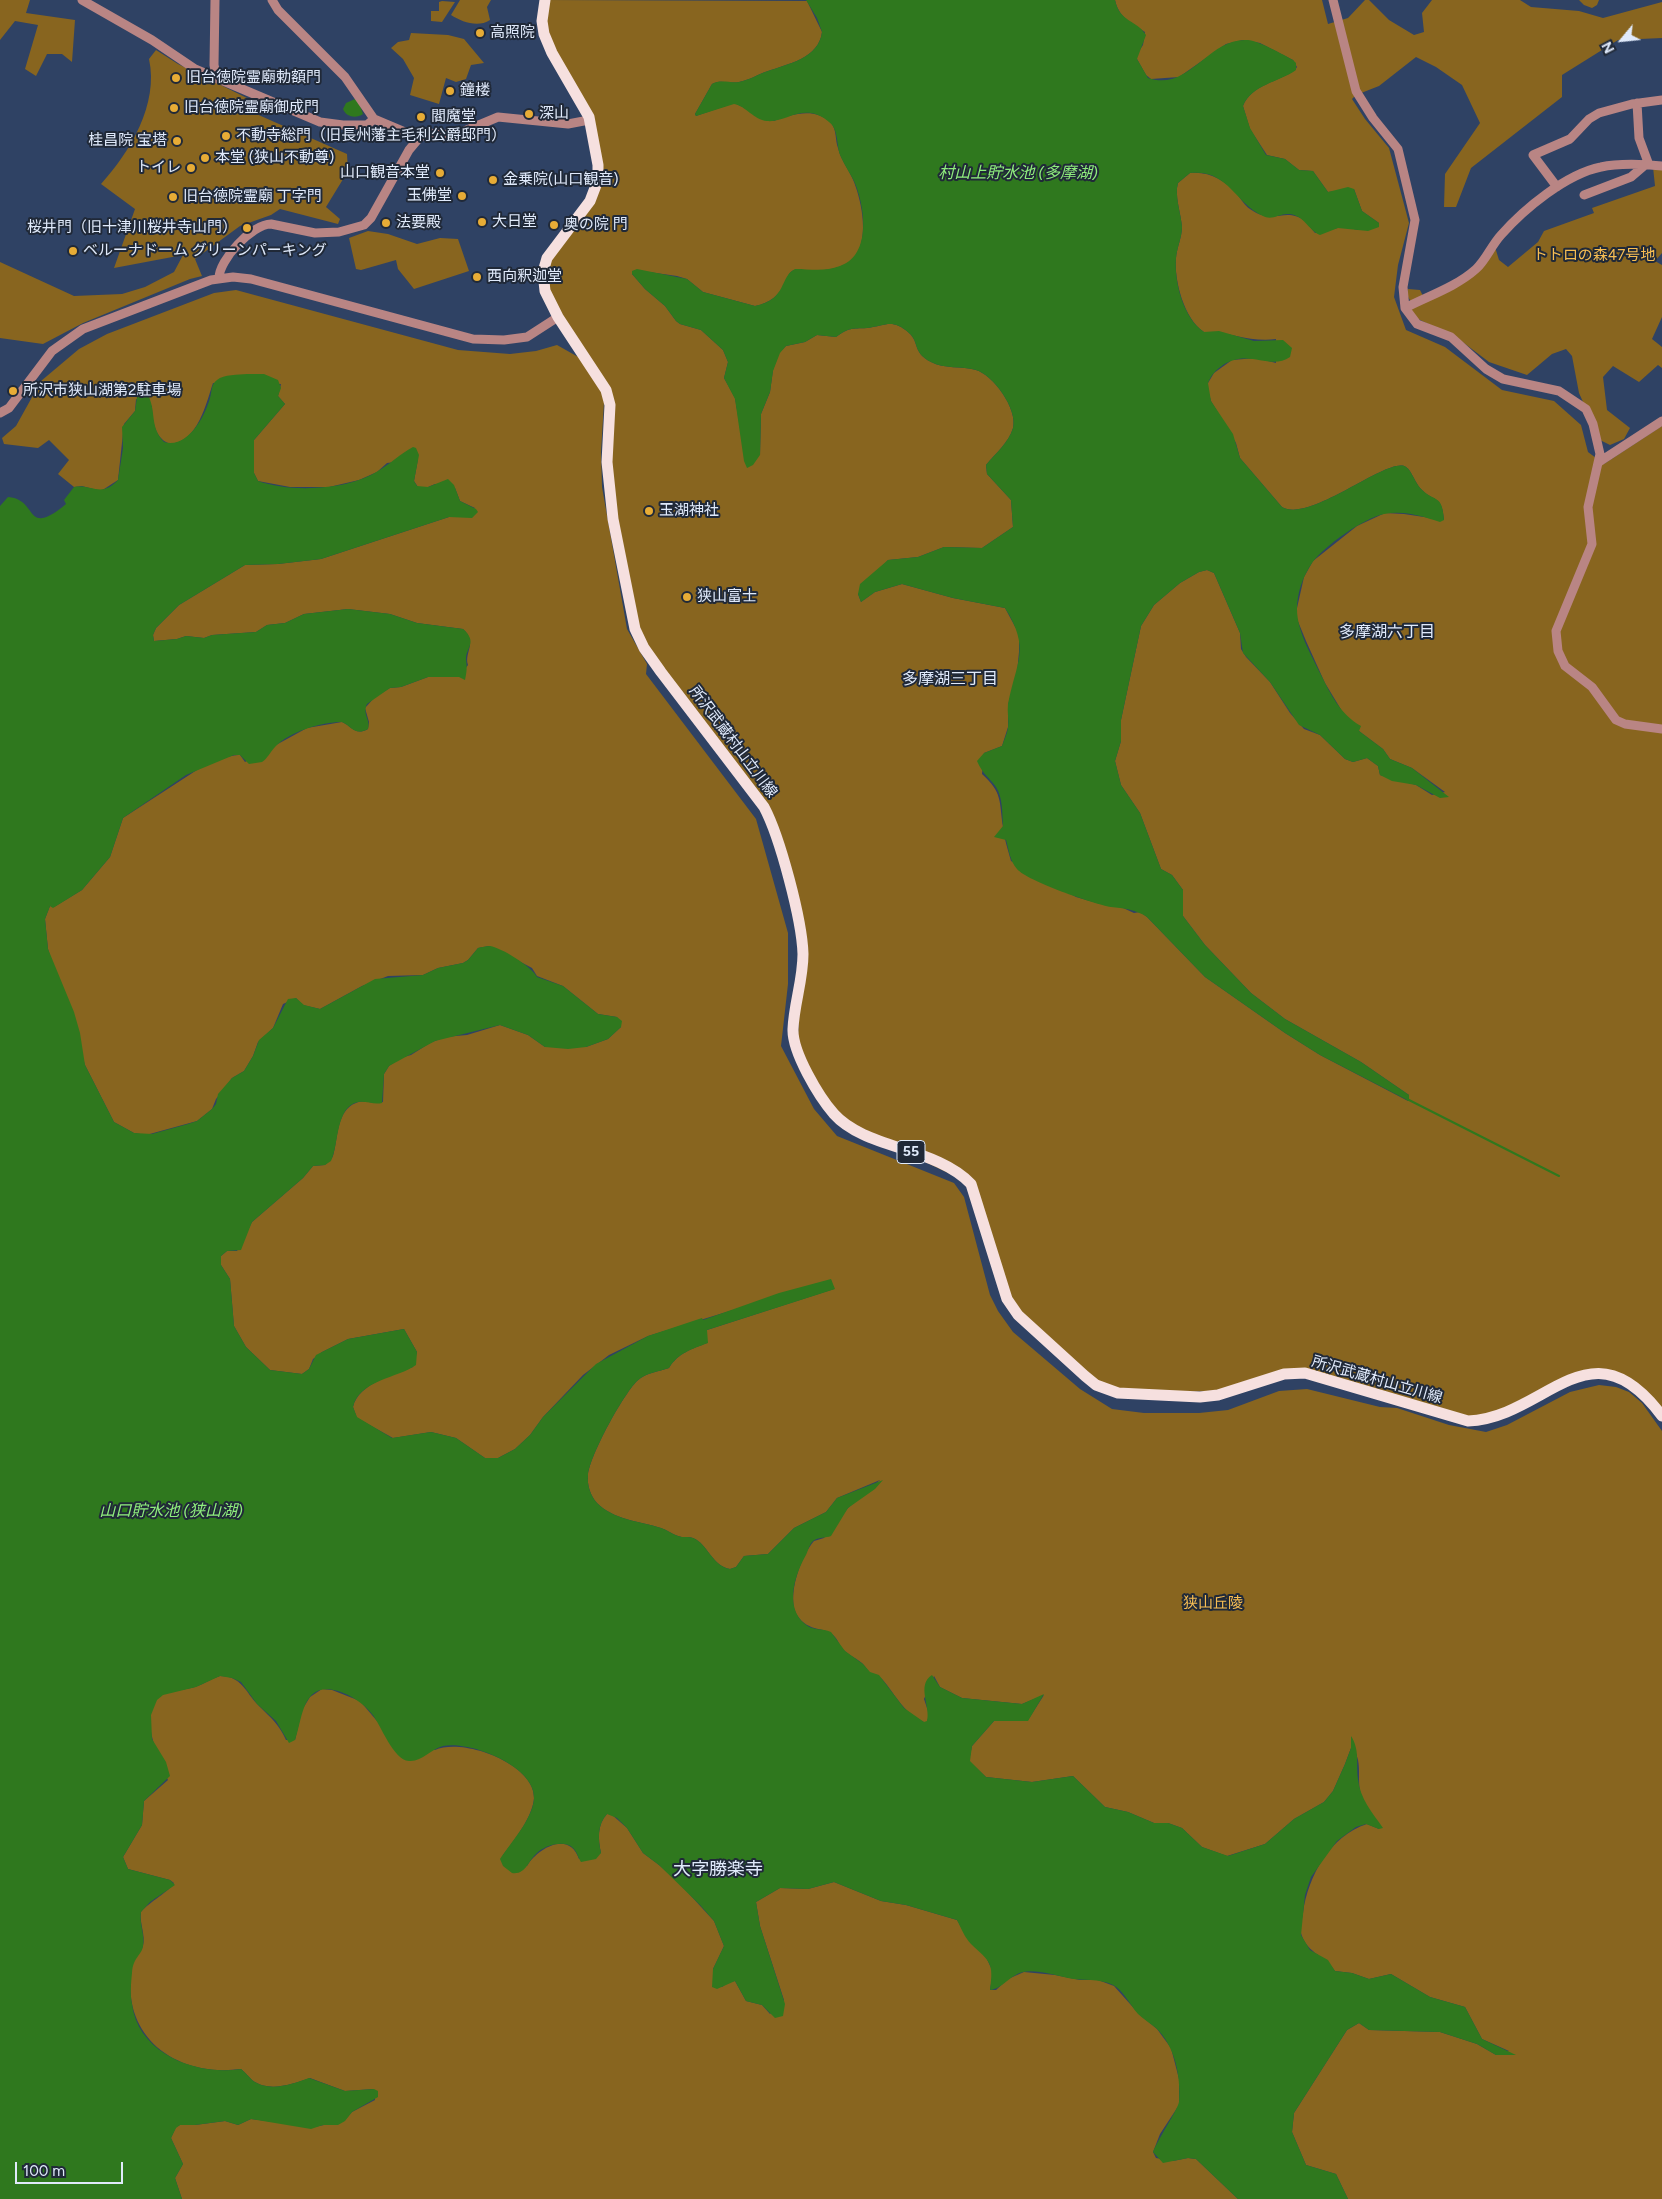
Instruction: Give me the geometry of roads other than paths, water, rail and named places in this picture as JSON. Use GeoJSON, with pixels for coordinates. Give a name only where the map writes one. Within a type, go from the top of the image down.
{"type":"FeatureCollection","features":[{"type":"Feature","properties":{"kind":"main road","name":"所沢武蔵村山立川線"},"geometry":{"type":"LineString","coordinates":[[545,0],[542,21],[544,34],[590,120],[598,165],[598,180],[595,191],[547,258],[544,272],[545,291],[558,317],[606,390],[610,405],[606,462],[614,519],[634,629],[644,648],[661,672],[764,807],[773,826],[796,913],[802,944],[802,972],[793,1029],[794,1040],[822,1098],[832,1112],[846,1125],[942,1163],[962,1175],[971,1184],[1003,1290],[1018,1315],[1096,1385],[1128,1394],[1209,1397],[1284,1374],[1305,1373],[1455,1418],[1475,1421],[1494,1418],[1568,1380],[1594,1374],[1614,1376],[1627,1381],[1640,1390],[1662,1416]]}},
{"type":"Feature","properties":{"kind":"street"},"geometry":{"type":"LineString","coordinates":[[82,0],[152,40],[195,70],[320,122],[343,125],[367,125],[374,119]]}},
{"type":"Feature","properties":{"kind":"street"},"geometry":{"type":"LineString","coordinates":[[215,0],[214,65],[217,79]]}},
{"type":"Feature","properties":{"kind":"street"},"geometry":{"type":"LineString","coordinates":[[272,0],[278,10],[350,82],[374,119],[420,138]]}},
{"type":"Feature","properties":{"kind":"street"},"geometry":{"type":"LineString","coordinates":[[1333,0],[1356,91],[1373,118],[1398,149],[1416,220],[1405,269],[1403,298],[1405,308],[1417,324],[1451,337],[1497,376],[1508,382],[1559,391],[1586,409],[1593,424],[1599,446],[1599,462],[1588,506],[1591,548],[1556,631],[1558,650],[1565,666],[1592,687],[1616,720],[1625,724],[1662,729]]}},
{"type":"Feature","properties":{"kind":"street"},"geometry":{"type":"LineString","coordinates":[[1557,187],[1533,155],[1570,139],[1589,119],[1599,113],[1637,103],[1662,100]]}},
{"type":"Feature","properties":{"kind":"street"},"geometry":{"type":"LineString","coordinates":[[1637,103],[1639,138],[1647,165]]}},
{"type":"Feature","properties":{"kind":"street"},"geometry":{"type":"LineString","coordinates":[[219,278],[221,265],[239,244],[254,230],[264,224],[315,233],[348,230],[367,222],[409,150],[427,133],[455,135],[498,117],[568,124],[590,120]]}},
{"type":"Feature","properties":{"kind":"street"},"geometry":{"type":"LineString","coordinates":[[1584,195],[1631,177],[1647,165]]}},
{"type":"Feature","properties":{"kind":"street"},"geometry":{"type":"LineString","coordinates":[[1405,308],[1454,284],[1476,269],[1494,242],[1512,223],[1557,187],[1587,172],[1602,167],[1662,166]]}},
{"type":"Feature","properties":{"kind":"street"},"geometry":{"type":"LineString","coordinates":[[0,413],[9,408],[52,351],[71,335],[115,316],[219,278],[251,279],[473,339],[504,340],[527,337],[558,317]]}},
{"type":"Feature","properties":{"kind":"street"},"geometry":{"type":"LineString","coordinates":[[1599,462],[1662,421]]}},
{"type":"Feature","properties":{"kind":"water","name":"村山上貯水池 (多摩湖)"},"geometry":{"type":"Polygon","coordinates":[[[806,0],[1115,0],[1117,7],[1124,17],[1138,26],[1146,35],[1137,59],[1148,78],[1163,80],[1176,78],[1210,54],[1234,41],[1248,40],[1258,42],[1296,63],[1296,70],[1252,93],[1247,99],[1243,106],[1250,128],[1266,155],[1285,159],[1299,170],[1313,171],[1328,192],[1348,187],[1354,189],[1362,211],[1379,223],[1379,227],[1368,231],[1338,228],[1320,235],[1294,215],[1286,214],[1270,218],[1263,216],[1253,210],[1222,181],[1203,173],[1190,173],[1178,183],[1177,188],[1182,227],[1176,258],[1178,288],[1190,318],[1204,332],[1219,331],[1254,341],[1283,340],[1292,348],[1290,357],[1282,361],[1233,360],[1216,371],[1208,383],[1211,401],[1233,434],[1240,458],[1282,507],[1295,510],[1311,506],[1397,466],[1406,467],[1421,489],[1440,502],[1444,520],[1440,522],[1412,514],[1391,513],[1366,521],[1345,534],[1312,563],[1299,591],[1297,609],[1299,626],[1305,642],[1328,689],[1342,710],[1361,726],[1359,731],[1383,749],[1390,759],[1412,768],[1449,797],[1440,798],[1416,785],[1392,781],[1380,775],[1378,766],[1367,758],[1353,762],[1345,759],[1320,735],[1299,725],[1270,682],[1243,653],[1240,633],[1214,573],[1207,570],[1199,572],[1180,583],[1154,605],[1141,626],[1121,720],[1121,741],[1115,761],[1121,785],[1140,813],[1161,869],[1172,875],[1183,890],[1183,916],[1205,945],[1251,993],[1285,1019],[1361,1062],[1409,1095],[1409,1101],[1320,1055],[1205,977],[1147,917],[1130,910],[1102,905],[1076,897],[1023,874],[1013,863],[1006,840],[994,837],[1003,826],[1001,801],[996,787],[977,761],[984,753],[1002,746],[1008,728],[1008,704],[1019,656],[1018,634],[1013,622],[1005,608],[953,598],[902,584],[875,592],[861,602],[858,594],[860,584],[888,560],[918,557],[944,547],[982,548],[1013,527],[1011,500],[987,474],[986,465],[1005,443],[1013,428],[1014,420],[1003,394],[990,378],[976,370],[942,366],[931,362],[921,355],[909,333],[893,324],[851,329],[836,337],[817,335],[805,342],[786,346],[780,353],[773,371],[770,392],[761,414],[760,455],[753,465],[747,468],[744,461],[735,399],[724,378],[728,362],[723,350],[701,330],[676,321],[665,306],[645,289],[632,274],[632,271],[637,269],[687,279],[703,292],[755,306],[766,303],[773,298],[790,273],[795,269],[823,270],[834,268],[850,260],[857,252],[863,229],[861,203],[854,181],[839,153],[836,134],[829,122],[812,113],[796,114],[774,121],[767,121],[734,104],[696,116],[695,114],[712,84],[747,80],[801,59],[815,48],[820,41],[822,32],[817,18],[806,0]]]}},
{"type":"Feature","properties":{"kind":"water"},"geometry":{"type":"Polygon","coordinates":[[[355,99],[358,100],[363,114],[354,117],[346,114],[343,109],[346,103],[355,99]]]}},
{"type":"Feature","properties":{"kind":"water","name":"山口貯水池 (狭山湖)"},"geometry":{"type":"Polygon","coordinates":[[[264,374],[278,380],[281,388],[278,396],[285,404],[254,440],[254,473],[258,481],[287,487],[320,488],[336,486],[366,477],[378,471],[413,447],[416,448],[419,455],[414,481],[417,486],[428,487],[448,479],[454,485],[460,501],[476,509],[478,512],[472,518],[449,517],[321,559],[278,564],[245,565],[179,605],[156,628],[153,635],[154,641],[177,639],[186,636],[204,638],[212,635],[256,632],[267,625],[285,623],[304,614],[348,609],[390,614],[417,623],[463,629],[471,641],[466,655],[466,677],[465,680],[459,677],[428,677],[401,687],[390,688],[367,704],[365,711],[369,726],[368,729],[363,731],[354,730],[342,722],[315,726],[288,737],[275,747],[262,762],[249,764],[240,755],[234,755],[186,775],[123,818],[110,857],[82,890],[53,908],[50,906],[45,919],[48,949],[74,1012],[80,1033],[85,1065],[114,1122],[134,1133],[152,1134],[197,1121],[212,1109],[216,1104],[218,1094],[232,1078],[244,1071],[253,1056],[259,1040],[273,1028],[288,999],[296,998],[304,1005],[320,1009],[375,979],[423,975],[438,968],[463,963],[478,948],[490,946],[509,954],[523,963],[537,977],[563,986],[598,1014],[617,1017],[622,1021],[621,1027],[608,1039],[586,1047],[568,1049],[545,1047],[528,1035],[500,1025],[435,1041],[389,1066],[384,1074],[382,1103],[358,1102],[351,1105],[345,1111],[341,1119],[331,1161],[325,1165],[313,1166],[303,1178],[252,1222],[241,1250],[227,1251],[221,1256],[221,1265],[230,1279],[234,1326],[246,1347],[270,1370],[302,1374],[309,1369],[316,1355],[348,1339],[404,1329],[417,1352],[416,1365],[371,1385],[363,1391],[353,1407],[357,1417],[392,1438],[431,1432],[456,1438],[485,1458],[498,1458],[515,1449],[530,1435],[543,1417],[596,1364],[648,1336],[702,1318],[703,1320],[779,1293],[831,1279],[835,1289],[707,1330],[708,1343],[681,1355],[669,1368],[649,1374],[637,1381],[616,1412],[590,1466],[588,1479],[592,1497],[604,1509],[619,1517],[661,1528],[680,1537],[693,1538],[703,1545],[719,1564],[730,1569],[736,1567],[744,1556],[768,1554],[794,1528],[826,1512],[837,1498],[883,1480],[875,1489],[848,1508],[831,1536],[817,1539],[810,1544],[798,1571],[793,1600],[799,1617],[805,1624],[811,1628],[831,1632],[845,1651],[863,1664],[870,1672],[879,1675],[904,1708],[924,1722],[927,1721],[928,1715],[924,1690],[925,1684],[932,1675],[940,1687],[962,1698],[1022,1704],[1044,1694],[1028,1721],[994,1721],[972,1746],[970,1761],[986,1777],[1032,1782],[1073,1776],[1105,1807],[1128,1812],[1154,1823],[1168,1823],[1182,1828],[1202,1847],[1228,1856],[1265,1844],[1294,1819],[1324,1802],[1333,1791],[1345,1764],[1351,1748],[1351,1736],[1357,1752],[1358,1779],[1361,1793],[1383,1828],[1379,1829],[1366,1824],[1356,1827],[1337,1841],[1311,1877],[1305,1895],[1301,1935],[1310,1950],[1328,1960],[1335,1971],[1352,1973],[1369,1979],[1391,1974],[1430,1997],[1465,2007],[1482,2039],[1516,2055],[1496,2055],[1477,2044],[1440,2032],[1369,2030],[1359,2023],[1347,2030],[1294,2113],[1292,2132],[1306,2165],[1336,2174],[1348,2199],[1238,2199],[1196,2159],[1188,2158],[1163,2163],[1153,2152],[1179,2102],[1178,2072],[1172,2052],[1163,2035],[1138,2014],[1124,1994],[1113,1985],[1102,1981],[1074,1979],[1028,1971],[1014,1976],[990,1990],[991,1968],[989,1963],[969,1942],[957,1920],[906,1905],[881,1901],[834,1882],[808,1889],[780,1888],[756,1902],[760,1926],[785,2004],[783,2016],[775,2018],[762,2005],[746,2001],[735,1981],[717,1989],[712,1987],[713,1969],[724,1946],[714,1921],[659,1865],[643,1853],[627,1828],[617,1818],[607,1814],[601,1823],[599,1837],[601,1853],[596,1859],[581,1862],[569,1845],[559,1844],[548,1846],[539,1851],[524,1870],[512,1873],[503,1866],[500,1859],[525,1823],[534,1799],[532,1787],[525,1776],[514,1767],[500,1758],[484,1752],[455,1745],[443,1746],[418,1760],[409,1761],[403,1759],[393,1749],[376,1719],[365,1706],[348,1695],[326,1689],[317,1691],[306,1703],[295,1740],[289,1743],[276,1721],[257,1704],[241,1682],[220,1676],[196,1687],[163,1695],[157,1700],[151,1715],[152,1739],[166,1762],[170,1776],[144,1801],[142,1825],[123,1857],[128,1869],[170,1880],[175,1885],[150,1902],[141,1912],[143,1946],[133,1968],[131,1989],[132,2004],[137,2021],[145,2036],[158,2048],[172,2058],[189,2065],[206,2069],[241,2069],[252,2080],[266,2086],[280,2086],[309,2078],[345,2091],[374,2089],[378,2091],[378,2097],[352,2112],[345,2121],[338,2125],[323,2125],[311,2129],[251,2119],[238,2125],[225,2121],[180,2125],[176,2128],[171,2138],[183,2164],[175,2178],[182,2199],[0,2199],[0,506],[8,497],[18,499],[37,518],[44,518],[66,504],[64,500],[74,487],[107,488],[118,480],[123,448],[122,427],[135,411],[137,397],[143,394],[149,397],[157,431],[164,442],[173,443],[181,441],[188,436],[200,422],[208,405],[215,382],[227,376],[264,374]]]}},
{"type":"Feature","properties":{"kind":"waterway"},"geometry":{"type":"LineString","coordinates":[[1407,1099],[1559,1176]]}},
{"type":"Feature","properties":{"kind":"place","name":"高照院"},"geometry":{"type":"Point","coordinates":[480,33]}},
{"type":"Feature","properties":{"kind":"place","name":"旧台徳院霊廟勅額門"},"geometry":{"type":"Point","coordinates":[176,78]}},
{"type":"Feature","properties":{"kind":"place","name":"鐘楼"},"geometry":{"type":"Point","coordinates":[450,91]}},
{"type":"Feature","properties":{"kind":"place","name":"旧台徳院霊廟御成門"},"geometry":{"type":"Point","coordinates":[174,108]}},
{"type":"Feature","properties":{"kind":"place","name":"深山"},"geometry":{"type":"Point","coordinates":[529,114]}},
{"type":"Feature","properties":{"kind":"place","name":"閻魔堂"},"geometry":{"type":"Point","coordinates":[421,117]}},
{"type":"Feature","properties":{"kind":"place","name":"不動寺総門（旧長州藩主毛利公爵邸門）"},"geometry":{"type":"Point","coordinates":[226,136]}},
{"type":"Feature","properties":{"kind":"place","name":"桂昌院 宝塔"},"geometry":{"type":"Point","coordinates":[177,141]}},
{"type":"Feature","properties":{"kind":"place","name":"本堂 (狭山不動尊)"},"geometry":{"type":"Point","coordinates":[205,158]}},
{"type":"Feature","properties":{"kind":"place","name":"トイレ"},"geometry":{"type":"Point","coordinates":[191,168]}},
{"type":"Feature","properties":{"kind":"place","name":"山口観音本堂"},"geometry":{"type":"Point","coordinates":[440,173]}},
{"type":"Feature","properties":{"kind":"place","name":"金乗院(山口観音)"},"geometry":{"type":"Point","coordinates":[493,180]}},
{"type":"Feature","properties":{"kind":"place","name":"玉佛堂"},"geometry":{"type":"Point","coordinates":[462,196]}},
{"type":"Feature","properties":{"kind":"place","name":"旧台徳院霊廟 丁字門"},"geometry":{"type":"Point","coordinates":[173,197]}},
{"type":"Feature","properties":{"kind":"place","name":"大日堂"},"geometry":{"type":"Point","coordinates":[482,222]}},
{"type":"Feature","properties":{"kind":"place","name":"法要殿"},"geometry":{"type":"Point","coordinates":[386,223]}},
{"type":"Feature","properties":{"kind":"place","name":"奥の院 門"},"geometry":{"type":"Point","coordinates":[554,225]}},
{"type":"Feature","properties":{"kind":"place","name":"桜井門（旧十津川桜井寺山門）"},"geometry":{"type":"Point","coordinates":[247,228]}},
{"type":"Feature","properties":{"kind":"place","name":"ベルーナドーム グリーンパーキング"},"geometry":{"type":"Point","coordinates":[73,251]}},
{"type":"Feature","properties":{"kind":"place","name":"西向釈迦堂"},"geometry":{"type":"Point","coordinates":[477,277]}},
{"type":"Feature","properties":{"kind":"place","name":"所沢市狭山湖第2駐車場"},"geometry":{"type":"Point","coordinates":[13,391]}},
{"type":"Feature","properties":{"kind":"place","name":"玉湖神社"},"geometry":{"type":"Point","coordinates":[649,511]}},
{"type":"Feature","properties":{"kind":"place","name":"狭山富士"},"geometry":{"type":"Point","coordinates":[687,597]}},
{"type":"Feature","properties":{"kind":"district","name":"多摩湖六丁目"},"geometry":{"type":"Point","coordinates":[1387,632]}},
{"type":"Feature","properties":{"kind":"district","name":"多摩湖三丁目"},"geometry":{"type":"Point","coordinates":[950,679]}},
{"type":"Feature","properties":{"kind":"district","name":"大字勝楽寺"},"geometry":{"type":"Point","coordinates":[718,1870]}},
{"type":"Feature","properties":{"kind":"park label","name":"トトロの森47号地"},"geometry":{"type":"Point","coordinates":[1594,256]}},
{"type":"Feature","properties":{"kind":"park label","name":"狭山丘陵"},"geometry":{"type":"Point","coordinates":[1213,1604]}}]}
